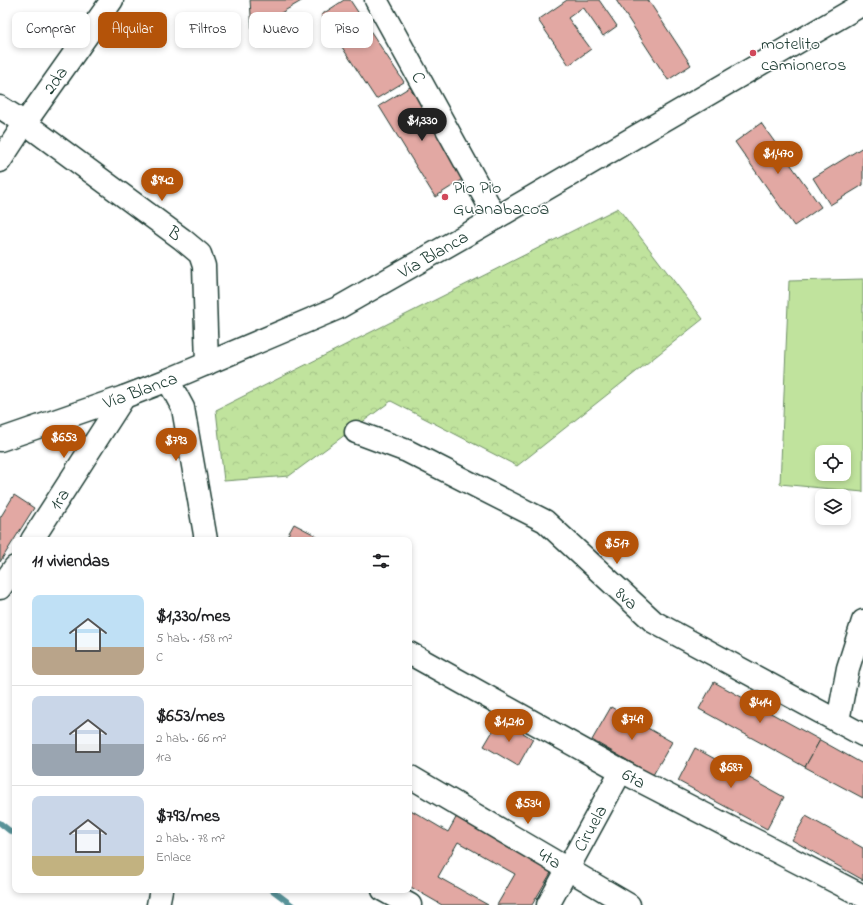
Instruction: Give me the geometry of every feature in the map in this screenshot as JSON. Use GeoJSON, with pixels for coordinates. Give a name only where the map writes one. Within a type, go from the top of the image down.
{"type":"FeatureCollection","features":[{"type":"Feature","properties":{"kind":"street","name":"2da"},"geometry":{"type":"LineString","coordinates":[[0,161],[112,0]]}},
{"type":"Feature","properties":{"kind":"street","name":"C"},"geometry":{"type":"LineString","coordinates":[[376,0],[496,218]]}},
{"type":"Feature","properties":{"kind":"street","name":"Vía Blanca"},"geometry":{"type":"LineString","coordinates":[[0,440],[124,397],[168,380],[338,308],[496,218],[856,4]]}},
{"type":"Feature","properties":{"kind":"street","name":"B"},"geometry":{"type":"LineString","coordinates":[[0,106],[182,239],[200,254],[204,266],[207,364]]}},
{"type":"Feature","properties":{"kind":"street"},"geometry":{"type":"LineString","coordinates":[[168,380],[183,408],[206,537]]}},
{"type":"Feature","properties":{"kind":"street","name":"1ra"},"geometry":{"type":"LineString","coordinates":[[34,537],[124,397]]}},
{"type":"Feature","properties":{"kind":"street","name":"8va"},"geometry":{"type":"LineString","coordinates":[[356,432],[407,451],[544,521],[654,622],[863,735]]}},
{"type":"Feature","properties":{"kind":"street"},"geometry":{"type":"LineString","coordinates":[[0,588],[12,571]]}},
{"type":"Feature","properties":{"kind":"street"},"geometry":{"type":"LineString","coordinates":[[838,721],[848,668],[863,621]]}},
{"type":"Feature","properties":{"kind":"street","name":"6ta"},"geometry":{"type":"LineString","coordinates":[[412,654],[621,772],[863,896]]}},
{"type":"Feature","properties":{"kind":"street","name":"Ciruela"},"geometry":{"type":"LineString","coordinates":[[548,905],[621,772]]}},
{"type":"Feature","properties":{"kind":"street","name":"4ta"},"geometry":{"type":"LineString","coordinates":[[412,778],[629,905]]}},
{"type":"Feature","properties":{"kind":"street"},"geometry":{"type":"LineString","coordinates":[[158,905],[160,893]]}},
{"type":"Feature","properties":{"kind":"street"},"geometry":{"type":"LineString","coordinates":[[388,893],[410,905]]}},
{"type":"Feature","properties":{"kind":"green space"},"geometry":{"type":"Polygon","coordinates":[[[618,208],[703,319],[517,466],[391,401],[289,476],[224,481],[216,410],[618,208]]]}},
{"type":"Feature","properties":{"kind":"green space"},"geometry":{"type":"Polygon","coordinates":[[[863,279],[863,492],[851,491],[851,489],[832,489],[780,484],[789,281],[863,279]]]}},
{"type":"Feature","properties":{"kind":"building"},"geometry":{"type":"Polygon","coordinates":[[[250,0],[303,0],[283,12],[251,12],[250,0]]]}},
{"type":"Feature","properties":{"kind":"building"},"geometry":{"type":"Polygon","coordinates":[[[344,0],[350,0],[358,12],[326,12],[344,0]]]}},
{"type":"Feature","properties":{"kind":"building"},"geometry":{"type":"Polygon","coordinates":[[[567,0],[599,0],[617,26],[603,36],[583,7],[568,18],[591,49],[569,65],[538,20],[567,0]]]}},
{"type":"Feature","properties":{"kind":"building"},"geometry":{"type":"Polygon","coordinates":[[[616,0],[648,0],[691,65],[668,80],[616,0]]]}},
{"type":"Feature","properties":{"kind":"building"},"geometry":{"type":"Polygon","coordinates":[[[373,35],[404,82],[376,99],[343,48],[373,48],[373,35]]]}},
{"type":"Feature","properties":{"kind":"building"},"geometry":{"type":"Polygon","coordinates":[[[410,87],[465,178],[435,197],[379,106],[410,87]]]}},
{"type":"Feature","properties":{"kind":"building"},"geometry":{"type":"Polygon","coordinates":[[[761,123],[821,207],[794,226],[735,142],[761,123]]]}},
{"type":"Feature","properties":{"kind":"building"},"geometry":{"type":"Polygon","coordinates":[[[863,147],[863,185],[830,205],[813,178],[863,147]]]}},
{"type":"Feature","properties":{"kind":"building"},"geometry":{"type":"Polygon","coordinates":[[[14,495],[34,508],[16,537],[12,537],[12,543],[0,562],[0,518],[14,495]]]}},
{"type":"Feature","properties":{"kind":"building"},"geometry":{"type":"Polygon","coordinates":[[[294,524],[317,536],[316,537],[287,537],[294,524]]]}},
{"type":"Feature","properties":{"kind":"building"},"geometry":{"type":"Polygon","coordinates":[[[714,682],[820,740],[805,767],[699,709],[714,682]]]}},
{"type":"Feature","properties":{"kind":"building"},"geometry":{"type":"Polygon","coordinates":[[[611,707],[672,742],[653,775],[592,740],[611,707]]]}},
{"type":"Feature","properties":{"kind":"building"},"geometry":{"type":"Polygon","coordinates":[[[500,719],[533,739],[518,766],[484,746],[500,719]]]}},
{"type":"Feature","properties":{"kind":"building"},"geometry":{"type":"Polygon","coordinates":[[[820,740],[863,764],[863,798],[805,767],[820,740]]]}},
{"type":"Feature","properties":{"kind":"building"},"geometry":{"type":"Polygon","coordinates":[[[695,748],[784,797],[767,829],[678,781],[695,748]]]}},
{"type":"Feature","properties":{"kind":"building"},"geometry":{"type":"Polygon","coordinates":[[[412,811],[448,832],[457,816],[552,871],[532,905],[497,905],[515,874],[458,842],[438,877],[488,905],[442,905],[412,888],[412,811]]]}},
{"type":"Feature","properties":{"kind":"building"},"geometry":{"type":"Polygon","coordinates":[[[806,816],[863,848],[863,880],[792,840],[806,816]]]}},
{"type":"Feature","properties":{"kind":"waterway"},"geometry":{"type":"LineString","coordinates":[[0,823],[12,831]]}},
{"type":"Feature","properties":{"kind":"waterway"},"geometry":{"type":"LineString","coordinates":[[276,893],[292,905]]}},
{"type":"Feature","properties":{"kind":"place","name":"motelito camioneros"},"geometry":{"type":"Point","coordinates":[753,53]}},
{"type":"Feature","properties":{"kind":"place","name":"Pio Pio Guanabacoa"},"geometry":{"type":"Point","coordinates":[445,197]}}]}
